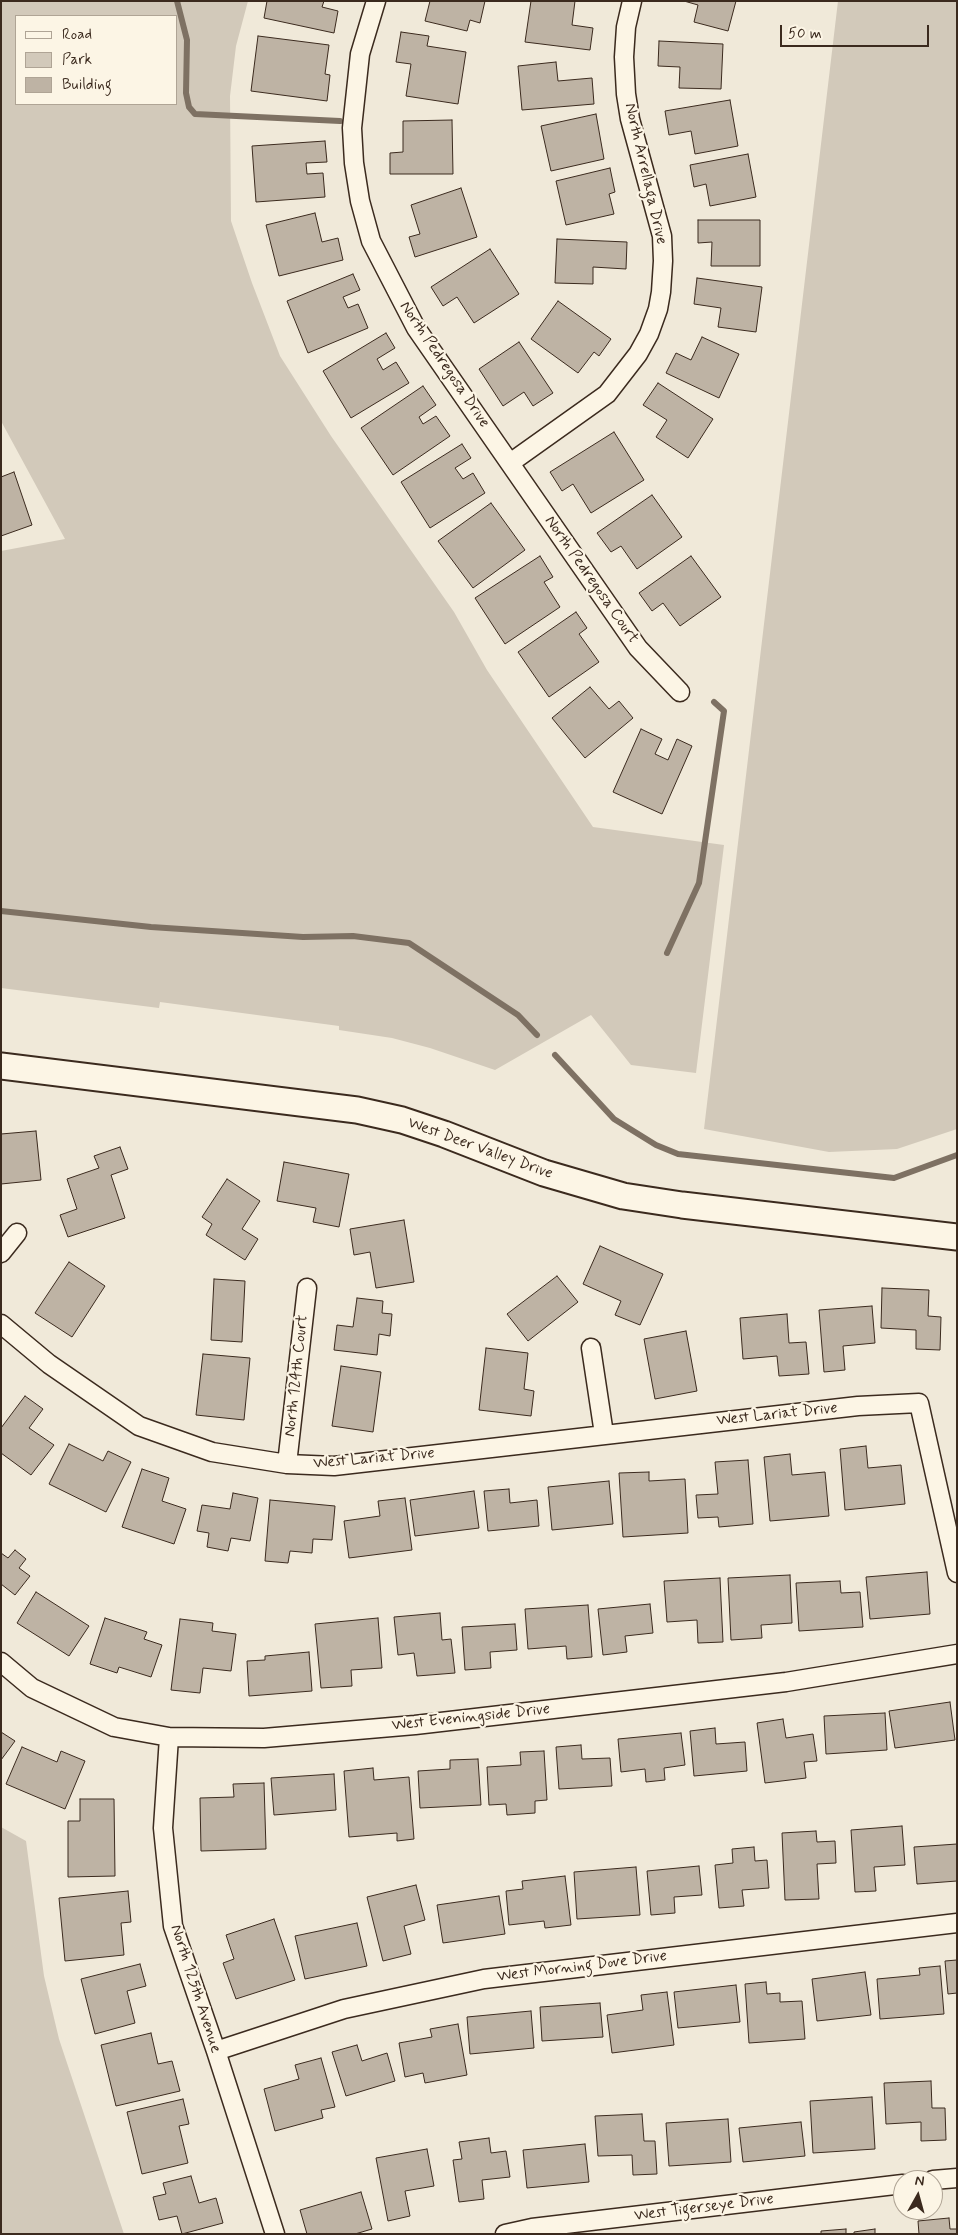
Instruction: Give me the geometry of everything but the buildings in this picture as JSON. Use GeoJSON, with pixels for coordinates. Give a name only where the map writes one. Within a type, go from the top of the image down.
{"type":"FeatureCollection","features":[{"type":"Feature","properties":{"kind":"street","name":"North Pedregosa Drive"},"geometry":{"type":"LineString","coordinates":[[376,1],[360,54],[352,128],[354,163],[360,201],[371,241],[416,328],[510,463]]}},
{"type":"Feature","properties":{"kind":"street","name":"North Arrellaga Drive"},"geometry":{"type":"LineString","coordinates":[[510,463],[607,394],[638,354],[649,334],[658,309],[663,261],[662,236],[630,119],[626,94],[624,57],[626,27],[632,1]]}},
{"type":"Feature","properties":{"kind":"street","name":"North Pedregosa Court"},"geometry":{"type":"LineString","coordinates":[[510,463],[638,648],[680,692]]}},
{"type":"Feature","properties":{"kind":"street","name":"West Deer Valley Drive"},"geometry":{"type":"LineString","coordinates":[[1,1066],[356,1110],[410,1123],[544,1173],[623,1196],[682,1206],[957,1237]]}},
{"type":"Feature","properties":{"kind":"street"},"geometry":{"type":"LineString","coordinates":[[1,1253],[18,1233]]}},
{"type":"Feature","properties":{"kind":"street","name":"North 124th Court"},"geometry":{"type":"LineString","coordinates":[[288,1464],[307,1288]]}},
{"type":"Feature","properties":{"kind":"street","name":"West Lariat Drive"},"geometry":{"type":"LineString","coordinates":[[1,1324],[49,1364],[139,1426],[212,1452],[288,1464],[334,1466],[858,1406],[919,1403],[957,1573]]}},
{"type":"Feature","properties":{"kind":"street"},"geometry":{"type":"LineString","coordinates":[[591,1348],[604,1434]]}},
{"type":"Feature","properties":{"kind":"street","name":"West Eveningside Drive"},"geometry":{"type":"LineString","coordinates":[[1,1662],[32,1688],[114,1727],[169,1737],[264,1738],[416,1725],[786,1682],[957,1654]]}},
{"type":"Feature","properties":{"kind":"street","name":"North 125th Avenue"},"geometry":{"type":"LineString","coordinates":[[169,1737],[163,1828],[172,1926],[216,2051],[275,2234]]}},
{"type":"Feature","properties":{"kind":"street","name":"West Morning Dove Drive"},"geometry":{"type":"LineString","coordinates":[[216,2051],[344,2009],[484,1979],[957,1923]]}},
{"type":"Feature","properties":{"kind":"street"},"geometry":{"type":"LineString","coordinates":[[943,2179],[957,2178]]}},
{"type":"Feature","properties":{"kind":"street","name":"West Tigerseye Drive"},"geometry":{"type":"LineString","coordinates":[[505,2234],[532,2228],[893,2185]]}},
{"type":"Feature","properties":{"kind":"green space"},"geometry":{"type":"Polygon","coordinates":[[[1,1],[248,1],[236,46],[230,96],[231,221],[280,356],[331,436],[454,612],[487,670],[593,827],[724,845],[696,1073],[631,1065],[591,1015],[495,1070],[430,1048],[392,1038],[339,1030],[339,1026],[160,1002],[159,1008],[1,988],[1,551],[65,539],[1,421],[1,1]]]}},
{"type":"Feature","properties":{"kind":"green space"},"geometry":{"type":"Polygon","coordinates":[[[838,1],[957,1],[957,1129],[897,1149],[829,1152],[704,1129],[838,1]]]}},
{"type":"Feature","properties":{"kind":"green space"},"geometry":{"type":"Polygon","coordinates":[[[1,1827],[26,1841],[44,1976],[59,2039],[124,2234],[1,2234],[1,1827]]]}},
{"type":"Feature","properties":{"kind":"waterway"},"geometry":{"type":"LineString","coordinates":[[177,1],[187,40],[186,93],[189,107],[195,114],[340,121]]}},
{"type":"Feature","properties":{"kind":"waterway"},"geometry":{"type":"LineString","coordinates":[[667,953],[699,883],[724,711],[714,702]]}},
{"type":"Feature","properties":{"kind":"waterway"},"geometry":{"type":"LineString","coordinates":[[1,911],[151,927],[303,937],[353,936],[409,943],[518,1015],[537,1035]]}},
{"type":"Feature","properties":{"kind":"waterway"},"geometry":{"type":"LineString","coordinates":[[555,1055],[614,1119],[656,1145],[678,1154],[894,1178],[957,1155]]}}]}
